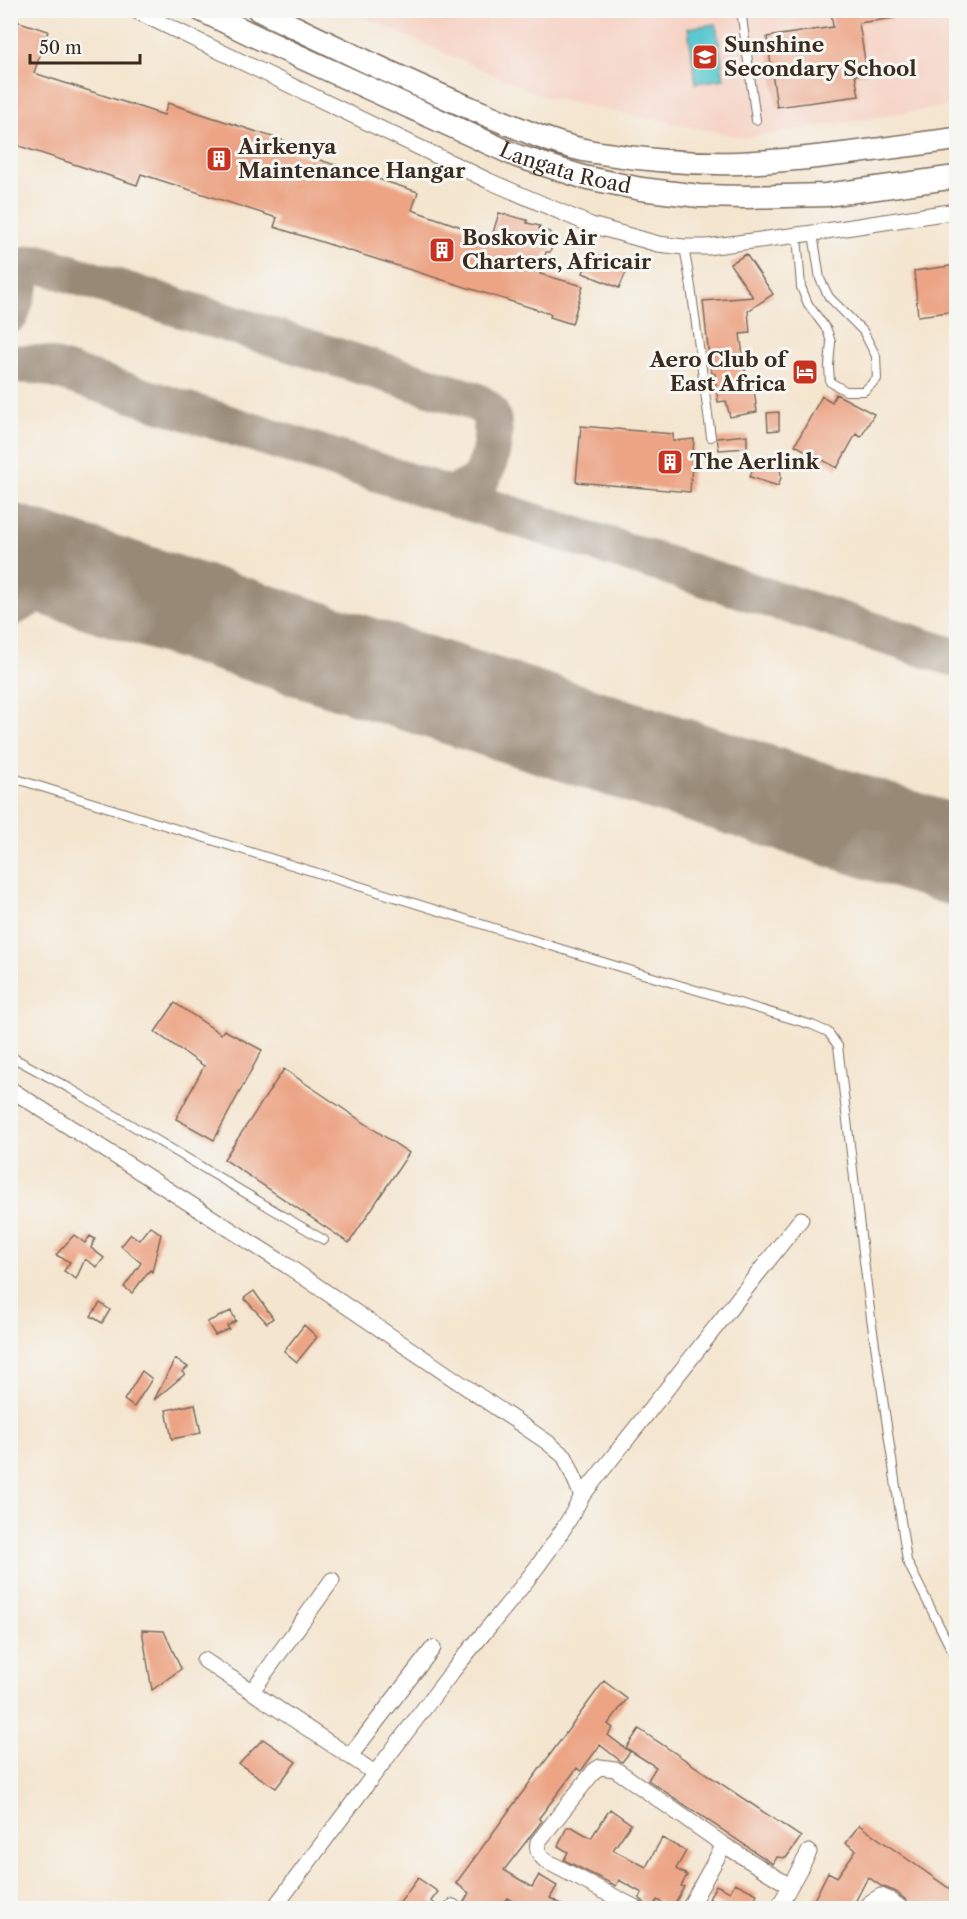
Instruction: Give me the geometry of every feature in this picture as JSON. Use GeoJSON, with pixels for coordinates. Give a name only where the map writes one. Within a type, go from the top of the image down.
{"type":"FeatureCollection","features":[{"type":"Feature","properties":{"kind":"main road","name":"Langata Road"},"geometry":{"type":"LineString","coordinates":[[201,10],[517,156],[584,177],[699,196],[745,197],[826,195],[957,177]]}},
{"type":"Feature","properties":{"kind":"main road","name":"Langata Road"},"geometry":{"type":"LineString","coordinates":[[259,10],[444,97],[509,124],[592,152],[687,163],[737,163],[802,158],[957,139]]}},
{"type":"Feature","properties":{"kind":"street"},"geometry":{"type":"LineString","coordinates":[[134,10],[489,181],[591,225],[658,244],[707,247],[957,211]]}},
{"type":"Feature","properties":{"kind":"street"},"geometry":{"type":"LineString","coordinates":[[10,1089],[286,1265],[547,1442],[565,1457],[582,1496]]}},
{"type":"Feature","properties":{"kind":"street"},"geometry":{"type":"LineString","coordinates":[[274,1908],[452,1672],[564,1530],[582,1496],[801,1219]]}},
{"type":"Feature","properties":{"kind":"street"},"geometry":{"type":"LineString","coordinates":[[252,1691],[332,1580]]}},
{"type":"Feature","properties":{"kind":"street"},"geometry":{"type":"LineString","coordinates":[[350,1756],[433,1648]]}},
{"type":"Feature","properties":{"kind":"street"},"geometry":{"type":"LineString","coordinates":[[204,1660],[375,1773]]}},
{"type":"Feature","properties":{"kind":"street"},"geometry":{"type":"LineString","coordinates":[[636,1908],[546,1862],[538,1852],[538,1842],[594,1771],[600,1767],[615,1769],[724,1845],[790,1886]]}},
{"type":"Feature","properties":{"kind":"street"},"geometry":{"type":"LineString","coordinates":[[689,1908],[724,1845]]}},
{"type":"Feature","properties":{"kind":"street"},"geometry":{"type":"LineString","coordinates":[[778,1908],[809,1852]]}},
{"type":"Feature","properties":{"kind":"street"},"geometry":{"type":"LineString","coordinates":[[866,1908],[881,1896],[901,1908]]}},
{"type":"Feature","properties":{"kind":"lane"},"geometry":{"type":"LineString","coordinates":[[741,10],[756,120]]}},
{"type":"Feature","properties":{"kind":"lane"},"geometry":{"type":"LineString","coordinates":[[797,235],[801,261],[801,287],[808,304],[827,330],[831,342],[830,382],[846,391],[864,392],[877,379],[876,356],[863,331],[829,297],[820,279],[813,233]]}},
{"type":"Feature","properties":{"kind":"lane"},"geometry":{"type":"LineString","coordinates":[[684,247],[711,437]]}},
{"type":"Feature","properties":{"kind":"lane"},"geometry":{"type":"LineString","coordinates":[[10,777],[582,956],[812,1025],[828,1032],[838,1046],[871,1318],[907,1561],[957,1659]]}},
{"type":"Feature","properties":{"kind":"lane"},"geometry":{"type":"LineString","coordinates":[[10,1056],[71,1089],[324,1240]]}},
{"type":"Feature","properties":{"kind":"shaded area","name":"Sunshine Secondary School"},"geometry":{"type":"Polygon","coordinates":[[[364,10],[956,11],[956,105],[745,138],[544,97],[364,17],[364,10]]]}},
{"type":"Feature","properties":{"kind":"water"},"geometry":{"type":"Polygon","coordinates":[[[716,24],[724,79],[696,83],[688,28],[716,24]]]}},
{"type":"Feature","properties":{"kind":"building"},"geometry":{"type":"Polygon","coordinates":[[[831,10],[894,10],[894,18],[859,23],[867,73],[855,75],[859,96],[777,107],[767,37],[833,27],[831,10]]]}},
{"type":"Feature","properties":{"kind":"building"},"geometry":{"type":"Polygon","coordinates":[[[10,19],[48,31],[34,73],[164,115],[168,103],[294,144],[292,151],[418,192],[412,210],[476,232],[492,236],[499,213],[540,226],[539,229],[550,232],[550,235],[556,237],[550,252],[546,252],[540,274],[583,286],[572,324],[550,317],[551,314],[274,227],[277,218],[141,174],[137,185],[10,143],[10,19]]]}},
{"type":"Feature","properties":{"kind":"building"},"geometry":{"type":"Polygon","coordinates":[[[591,253],[628,268],[619,288],[583,273],[591,253]]]}},
{"type":"Feature","properties":{"kind":"building"},"geometry":{"type":"Polygon","coordinates":[[[746,254],[773,294],[748,311],[750,333],[740,334],[747,383],[753,382],[757,412],[730,417],[726,401],[718,402],[715,374],[712,374],[708,348],[703,301],[753,297],[730,264],[746,254]]]}},
{"type":"Feature","properties":{"kind":"building"},"geometry":{"type":"Polygon","coordinates":[[[957,265],[957,311],[918,316],[914,271],[957,265]]]}},
{"type":"Feature","properties":{"kind":"building"},"geometry":{"type":"Polygon","coordinates":[[[836,394],[874,414],[861,437],[856,434],[837,468],[795,445],[822,396],[832,402],[836,394]]]}},
{"type":"Feature","properties":{"kind":"building"},"geometry":{"type":"Polygon","coordinates":[[[779,412],[779,430],[768,431],[767,413],[779,412]]]}},
{"type":"Feature","properties":{"kind":"building"},"geometry":{"type":"Polygon","coordinates":[[[581,426],[673,434],[673,441],[694,439],[690,492],[576,482],[581,426]]]}},
{"type":"Feature","properties":{"kind":"building"},"geometry":{"type":"Polygon","coordinates":[[[747,435],[747,448],[719,450],[717,438],[747,435]]]}},
{"type":"Feature","properties":{"kind":"building"},"geometry":{"type":"Polygon","coordinates":[[[756,459],[780,466],[781,478],[778,486],[750,477],[756,459]]]}},
{"type":"Feature","properties":{"kind":"building"},"geometry":{"type":"Polygon","coordinates":[[[175,1003],[221,1034],[224,1030],[262,1050],[214,1140],[176,1119],[204,1066],[155,1032],[175,1003]]]}},
{"type":"Feature","properties":{"kind":"building"},"geometry":{"type":"Polygon","coordinates":[[[284,1069],[409,1153],[349,1243],[224,1159],[284,1069]]]}},
{"type":"Feature","properties":{"kind":"building"},"geometry":{"type":"Polygon","coordinates":[[[150,1226],[161,1234],[152,1272],[150,1270],[132,1293],[124,1287],[141,1263],[121,1246],[131,1234],[139,1240],[150,1226]]]}},
{"type":"Feature","properties":{"kind":"building"},"geometry":{"type":"Polygon","coordinates":[[[74,1235],[85,1243],[90,1236],[95,1239],[91,1248],[104,1258],[97,1267],[85,1259],[76,1279],[64,1271],[70,1262],[56,1255],[74,1235]]]}},
{"type":"Feature","properties":{"kind":"building"},"geometry":{"type":"Polygon","coordinates":[[[254,1291],[273,1318],[267,1323],[244,1298],[254,1291]]]}},
{"type":"Feature","properties":{"kind":"building"},"geometry":{"type":"Polygon","coordinates":[[[100,1303],[110,1310],[102,1323],[91,1316],[100,1303]]]}},
{"type":"Feature","properties":{"kind":"building"},"geometry":{"type":"Polygon","coordinates":[[[231,1311],[236,1321],[227,1326],[229,1329],[215,1335],[207,1322],[231,1311]]]}},
{"type":"Feature","properties":{"kind":"building"},"geometry":{"type":"Polygon","coordinates":[[[304,1325],[317,1337],[297,1362],[284,1351],[304,1325]]]}},
{"type":"Feature","properties":{"kind":"building"},"geometry":{"type":"Polygon","coordinates":[[[175,1359],[188,1367],[182,1372],[185,1374],[154,1400],[175,1359]]]}},
{"type":"Feature","properties":{"kind":"building"},"geometry":{"type":"Polygon","coordinates":[[[142,1371],[152,1379],[134,1407],[124,1400],[142,1371]]]}},
{"type":"Feature","properties":{"kind":"building"},"geometry":{"type":"Polygon","coordinates":[[[195,1404],[201,1433],[172,1439],[166,1410],[195,1404]]]}},
{"type":"Feature","properties":{"kind":"building"},"geometry":{"type":"Polygon","coordinates":[[[142,1630],[164,1631],[181,1669],[152,1690],[142,1630]]]}},
{"type":"Feature","properties":{"kind":"building"},"geometry":{"type":"Polygon","coordinates":[[[604,1681],[627,1699],[608,1724],[613,1728],[608,1735],[630,1752],[622,1762],[600,1745],[581,1771],[577,1768],[539,1818],[542,1821],[504,1870],[532,1887],[539,1875],[557,1886],[550,1898],[568,1908],[524,1908],[507,1898],[499,1908],[462,1908],[469,1893],[456,1883],[604,1681]]]}},
{"type":"Feature","properties":{"kind":"building"},"geometry":{"type":"Polygon","coordinates":[[[639,1729],[801,1837],[786,1858],[777,1857],[773,1864],[648,1780],[656,1767],[626,1748],[639,1729]]]}},
{"type":"Feature","properties":{"kind":"building"},"geometry":{"type":"Polygon","coordinates":[[[263,1739],[296,1762],[276,1788],[239,1764],[263,1739]]]}},
{"type":"Feature","properties":{"kind":"building"},"geometry":{"type":"Polygon","coordinates":[[[610,1809],[631,1824],[613,1850],[646,1867],[662,1838],[686,1851],[676,1869],[687,1875],[681,1886],[684,1887],[672,1908],[657,1900],[652,1908],[646,1908],[644,1902],[639,1898],[642,1893],[619,1880],[616,1886],[564,1860],[568,1852],[558,1846],[567,1827],[572,1827],[591,1838],[610,1809]]]}},
{"type":"Feature","properties":{"kind":"building"},"geometry":{"type":"Polygon","coordinates":[[[859,1825],[957,1894],[957,1908],[912,1908],[896,1892],[868,1877],[852,1908],[810,1908],[828,1872],[837,1877],[856,1850],[846,1843],[859,1825]]]}},
{"type":"Feature","properties":{"kind":"building"},"geometry":{"type":"Polygon","coordinates":[[[418,1878],[438,1892],[431,1901],[441,1908],[396,1908],[418,1878]]]}},
{"type":"Feature","properties":{"kind":"building"},"geometry":{"type":"Polygon","coordinates":[[[735,1883],[757,1894],[750,1908],[728,1908],[709,1899],[716,1885],[730,1892],[735,1883]]]}},
{"type":"Feature","properties":{"kind":"taxiway"},"geometry":{"type":"LineString","coordinates":[[10,314],[24,271],[30,265],[40,264],[469,399],[483,406],[492,420],[493,438],[489,458],[478,481],[468,488],[449,495]]}},
{"type":"Feature","properties":{"kind":"taxiway"},"geometry":{"type":"LineString","coordinates":[[10,365],[43,365],[956,658]]}},
{"type":"Feature","properties":{"kind":"taxiway"},"geometry":{"type":"LineString","coordinates":[[10,608],[46,588]]}},
{"type":"Feature","properties":{"kind":"runway"},"geometry":{"type":"LineString","coordinates":[[10,553],[956,856]]}},
{"type":"Feature","properties":{"kind":"place","name":"Sunshine Secondary School"},"geometry":{"type":"Point","coordinates":[705,57]}},
{"type":"Feature","properties":{"kind":"place","name":"Airkenya Maintenance Hangar"},"geometry":{"type":"Point","coordinates":[219,159]}},
{"type":"Feature","properties":{"kind":"place","name":"Boskovic Air Charters, Africair"},"geometry":{"type":"Point","coordinates":[442,250]}},
{"type":"Feature","properties":{"kind":"place","name":"Aero Club of East Africa"},"geometry":{"type":"Point","coordinates":[805,372]}},
{"type":"Feature","properties":{"kind":"place","name":"The Aerlink"},"geometry":{"type":"Point","coordinates":[670,462]}}]}
